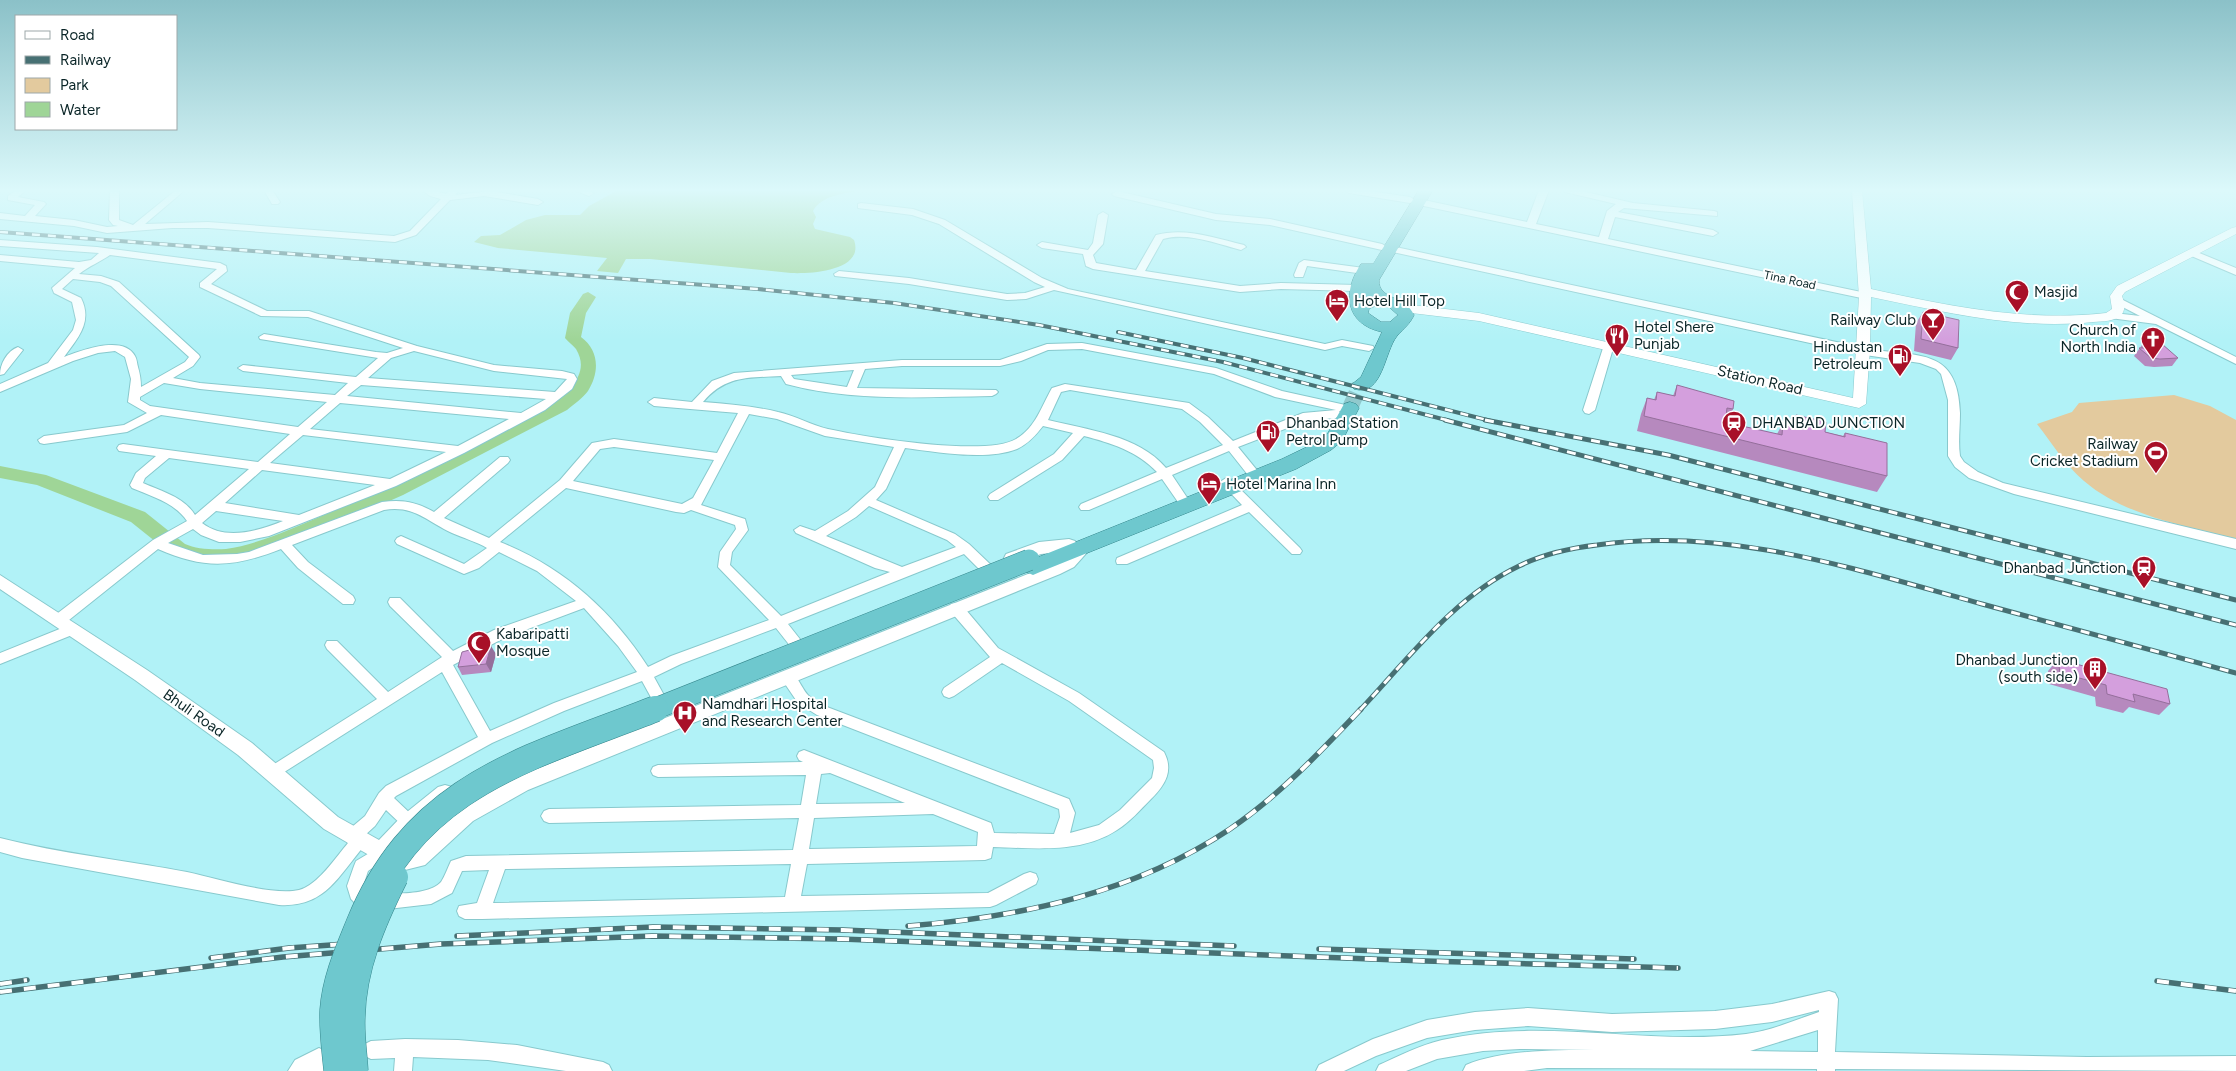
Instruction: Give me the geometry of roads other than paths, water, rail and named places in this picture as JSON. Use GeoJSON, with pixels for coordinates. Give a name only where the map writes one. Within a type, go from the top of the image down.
{"type":"FeatureCollection","features":[{"type":"Feature","properties":{"kind":"highway"},"geometry":{"type":"LineString","coordinates":[[1392,240],[1371,284],[1374,294],[1398,311]]}},
{"type":"Feature","properties":{"kind":"highway"},"geometry":{"type":"LineString","coordinates":[[1387,248],[1364,271],[1357,288],[1360,313],[1371,340],[1360,378],[1361,384],[1368,380],[1398,311]]}},
{"type":"Feature","properties":{"kind":"highway"},"geometry":{"type":"LineString","coordinates":[[1360,313],[1368,302],[1398,311]]}},
{"type":"Feature","properties":{"kind":"highway"},"geometry":{"type":"LineString","coordinates":[[1360,313],[1368,322],[1378,326],[1396,326],[1398,311]]}},
{"type":"Feature","properties":{"kind":"highway"},"geometry":{"type":"LineString","coordinates":[[1083,544],[1182,499],[1289,464],[1324,446],[1335,437],[1349,411]]}},
{"type":"Feature","properties":{"kind":"highway"},"geometry":{"type":"LineString","coordinates":[[337,1071],[334,1037],[334,1001],[346,959],[368,901],[379,880],[415,831],[450,801],[484,779],[528,758],[1083,544],[1229,485],[1252,472],[1321,440],[1335,437]]}},
{"type":"Feature","properties":{"kind":"highway"},"geometry":{"type":"LineString","coordinates":[[355,1071],[352,1011],[354,988],[374,922],[398,872],[413,850],[427,834],[459,806],[492,785],[527,768],[1031,564]]}},
{"type":"Feature","properties":{"kind":"main road"},"geometry":{"type":"LineString","coordinates":[[381,853],[409,822],[436,799],[483,769],[543,742],[1039,548],[1083,544]]}},
{"type":"Feature","properties":{"kind":"main road","name":"Bhuli Road"},"geometry":{"type":"LineString","coordinates":[[0,581],[141,674],[245,749],[331,824],[381,853],[406,861],[418,858],[466,815],[484,803],[521,784],[1054,570],[1068,563],[1083,544]]}},
{"type":"Feature","properties":{"kind":"street"},"geometry":{"type":"LineString","coordinates":[[972,240],[1038,280],[1054,287],[1325,347],[1342,342],[1370,348]]}},
{"type":"Feature","properties":{"kind":"street"},"geometry":{"type":"LineString","coordinates":[[1099,240],[1098,244],[1089,254],[1089,264],[1093,266],[1240,288],[1281,286],[1357,288]]}},
{"type":"Feature","properties":{"kind":"street"},"geometry":{"type":"LineString","coordinates":[[1139,273],[1157,240]]}},
{"type":"Feature","properties":{"kind":"street"},"geometry":{"type":"LineString","coordinates":[[1206,240],[1241,247]]}},
{"type":"Feature","properties":{"kind":"street"},"geometry":{"type":"LineString","coordinates":[[1351,240],[1865,352],[1917,360],[1936,366],[1946,372],[1952,394],[1954,455],[1962,465],[1979,477],[2014,490],[2236,544]]}},
{"type":"Feature","properties":{"kind":"street","name":"Tina Road"},"geometry":{"type":"LineString","coordinates":[[1599,240],[1866,294]]}},
{"type":"Feature","properties":{"kind":"street","name":"Station Road"},"geometry":{"type":"LineString","coordinates":[[1398,311],[1451,312],[1609,345],[1859,404],[1865,352],[1866,294],[1863,240]]}},
{"type":"Feature","properties":{"kind":"street"},"geometry":{"type":"LineString","coordinates":[[2114,316],[2119,311],[2117,292],[2121,289],[2217,240]]}},
{"type":"Feature","properties":{"kind":"street"},"geometry":{"type":"LineString","coordinates":[[0,243],[107,252],[220,266],[223,268],[222,271],[204,285],[258,312],[274,315],[308,314],[414,348],[494,368],[570,376],[572,379],[568,387],[558,396],[524,417],[460,450],[392,483],[265,533],[240,537],[219,536],[205,532],[194,523],[186,510],[173,501],[136,485],[140,476],[166,454]]}},
{"type":"Feature","properties":{"kind":"street"},"geometry":{"type":"LineString","coordinates":[[1042,245],[1089,254]]}},
{"type":"Feature","properties":{"kind":"street"},"geometry":{"type":"LineString","coordinates":[[0,258],[85,264],[94,262],[107,252]]}},
{"type":"Feature","properties":{"kind":"street"},"geometry":{"type":"LineString","coordinates":[[2192,253],[2236,272]]}},
{"type":"Feature","properties":{"kind":"street"},"geometry":{"type":"LineString","coordinates":[[1299,276],[1304,263],[1364,271]]}},
{"type":"Feature","properties":{"kind":"street"},"geometry":{"type":"LineString","coordinates":[[51,367],[72,339],[81,320],[77,300],[58,291],[57,288],[85,264]]}},
{"type":"Feature","properties":{"kind":"street"},"geometry":{"type":"LineString","coordinates":[[839,274],[909,281],[1007,297],[1026,296],[1054,287]]}},
{"type":"Feature","properties":{"kind":"street"},"geometry":{"type":"LineString","coordinates":[[70,276],[101,279],[115,284],[194,357],[189,364],[133,396]]}},
{"type":"Feature","properties":{"kind":"street"},"geometry":{"type":"LineString","coordinates":[[1866,294],[1954,310],[2025,320],[2080,320],[2114,316],[2158,321]]}},
{"type":"Feature","properties":{"kind":"street"},"geometry":{"type":"LineString","coordinates":[[2117,300],[2236,360]]}},
{"type":"Feature","properties":{"kind":"street"},"geometry":{"type":"LineString","coordinates":[[264,337],[388,356]]}},
{"type":"Feature","properties":{"kind":"street"},"geometry":{"type":"LineString","coordinates":[[1590,410],[1609,345]]}},
{"type":"Feature","properties":{"kind":"street"},"geometry":{"type":"LineString","coordinates":[[694,406],[709,388],[720,380],[734,376],[912,363],[1000,363],[1017,360],[1047,348],[1082,346],[1216,371],[1279,394],[1349,411]]}},
{"type":"Feature","properties":{"kind":"street"},"geometry":{"type":"LineString","coordinates":[[0,388],[51,367],[110,348],[121,350],[130,356],[134,363],[136,379],[133,396],[134,402],[138,406],[159,411],[298,431],[460,450]]}},
{"type":"Feature","properties":{"kind":"street"},"geometry":{"type":"LineString","coordinates":[[0,660],[65,624],[159,542],[194,523],[298,431],[388,356],[414,348]]}},
{"type":"Feature","properties":{"kind":"street"},"geometry":{"type":"LineString","coordinates":[[0,372],[18,350]]}},
{"type":"Feature","properties":{"kind":"street"},"geometry":{"type":"LineString","coordinates":[[851,390],[861,366]]}},
{"type":"Feature","properties":{"kind":"street"},"geometry":{"type":"LineString","coordinates":[[243,368],[357,381],[558,396]]}},
{"type":"Feature","properties":{"kind":"street"},"geometry":{"type":"LineString","coordinates":[[784,372],[790,382],[851,390],[992,392]]}},
{"type":"Feature","properties":{"kind":"street"},"geometry":{"type":"LineString","coordinates":[[163,379],[200,386],[524,417]]}},
{"type":"Feature","properties":{"kind":"street"},"geometry":{"type":"LineString","coordinates":[[654,402],[745,411],[792,419],[827,432],[901,444],[1004,450],[1028,436],[1042,422],[1056,390],[1070,387],[1185,406],[1200,414],[1230,445],[1252,472]]}},
{"type":"Feature","properties":{"kind":"street"},"geometry":{"type":"LineString","coordinates":[[44,440],[127,428],[159,411]]}},
{"type":"Feature","properties":{"kind":"street"},"geometry":{"type":"LineString","coordinates":[[692,506],[698,501],[745,411]]}},
{"type":"Feature","properties":{"kind":"street"},"geometry":{"type":"LineString","coordinates":[[1085,507],[1230,445],[1307,416],[1349,411]]}},
{"type":"Feature","properties":{"kind":"street"},"geometry":{"type":"LineString","coordinates":[[1042,422],[1125,445],[1138,451],[1156,464],[1182,499]]}},
{"type":"Feature","properties":{"kind":"street"},"geometry":{"type":"LineString","coordinates":[[994,498],[1058,457],[1080,433]]}},
{"type":"Feature","properties":{"kind":"street"},"geometry":{"type":"LineString","coordinates":[[401,541],[464,569],[474,565],[493,545],[564,483],[592,449],[603,443],[720,457]]}},
{"type":"Feature","properties":{"kind":"street"},"geometry":{"type":"LineString","coordinates":[[817,536],[868,501],[880,489],[901,444]]}},
{"type":"Feature","properties":{"kind":"street"},"geometry":{"type":"LineString","coordinates":[[123,448],[392,483]]}},
{"type":"Feature","properties":{"kind":"street"},"geometry":{"type":"LineString","coordinates":[[435,518],[504,460]]}},
{"type":"Feature","properties":{"kind":"street"},"geometry":{"type":"LineString","coordinates":[[564,483],[676,508],[692,506],[740,522],[742,530],[728,548],[723,559],[724,567],[779,622],[796,643]]}},
{"type":"Feature","properties":{"kind":"street"},"geometry":{"type":"LineString","coordinates":[[1229,485],[1296,550]]}},
{"type":"Feature","properties":{"kind":"street"},"geometry":{"type":"LineString","coordinates":[[868,501],[935,529],[966,548],[986,568]]}},
{"type":"Feature","properties":{"kind":"street"},"geometry":{"type":"LineString","coordinates":[[159,542],[184,556],[214,562],[252,556],[382,506],[397,502],[410,504],[435,518],[543,568],[595,608],[647,674],[658,697]]}},
{"type":"Feature","properties":{"kind":"street"},"geometry":{"type":"LineString","coordinates":[[214,506],[300,520]]}},
{"type":"Feature","properties":{"kind":"street"},"geometry":{"type":"LineString","coordinates":[[1122,561],[1250,506]]}},
{"type":"Feature","properties":{"kind":"street"},"geometry":{"type":"LineString","coordinates":[[800,530],[880,565],[894,567],[902,573]]}},
{"type":"Feature","properties":{"kind":"street"},"geometry":{"type":"LineString","coordinates":[[284,544],[303,565],[348,600]]}},
{"type":"Feature","properties":{"kind":"street"},"geometry":{"type":"LineString","coordinates":[[0,845],[69,861],[180,878],[282,898],[303,897],[323,883],[370,821],[384,798],[405,782],[487,739],[559,707],[966,548]]}},
{"type":"Feature","properties":{"kind":"street"},"geometry":{"type":"LineString","coordinates":[[395,602],[448,660],[487,739]]}},
{"type":"Feature","properties":{"kind":"street"},"geometry":{"type":"LineString","coordinates":[[273,772],[448,660],[499,634],[587,602]]}},
{"type":"Feature","properties":{"kind":"street"},"geometry":{"type":"LineString","coordinates":[[956,608],[993,652],[1074,697],[1159,756],[1163,766],[1162,775],[1155,786],[1120,819],[1104,830],[1087,836],[1059,840],[985,840]]}},
{"type":"Feature","properties":{"kind":"street"},"geometry":{"type":"LineString","coordinates":[[332,645],[386,700]]}},
{"type":"Feature","properties":{"kind":"street"},"geometry":{"type":"LineString","coordinates":[[950,692],[1001,657]]}},
{"type":"Feature","properties":{"kind":"street"},"geometry":{"type":"LineString","coordinates":[[788,677],[803,699],[822,711],[1064,804],[1068,809],[1068,818],[1059,840]]}},
{"type":"Feature","properties":{"kind":"street"},"geometry":{"type":"LineString","coordinates":[[381,853],[362,866],[355,886],[357,894],[361,898],[388,902],[431,897],[446,888],[454,870],[461,864],[985,853],[986,828],[832,767],[809,762],[658,770]]}},
{"type":"Feature","properties":{"kind":"street"},"geometry":{"type":"LineString","coordinates":[[792,904],[808,811],[809,762]]}},
{"type":"Feature","properties":{"kind":"street"},"geometry":{"type":"LineString","coordinates":[[384,798],[409,822]]}},
{"type":"Feature","properties":{"kind":"street"},"geometry":{"type":"LineString","coordinates":[[549,816],[936,808]]}},
{"type":"Feature","properties":{"kind":"street"},"geometry":{"type":"LineString","coordinates":[[482,911],[500,862]]}},
{"type":"Feature","properties":{"kind":"street"},"geometry":{"type":"LineString","coordinates":[[465,911],[990,900],[1030,879]]}},
{"type":"Feature","properties":{"kind":"street"},"geometry":{"type":"LineString","coordinates":[[1325,1071],[1373,1048],[1427,1029],[1475,1021],[1528,1017],[1612,1023],[1715,1020],[1772,1013],[1829,999],[1827,1067]]}},
{"type":"Feature","properties":{"kind":"street"},"geometry":{"type":"LineString","coordinates":[[1385,1071],[1443,1048],[1500,1040],[1565,1039],[1652,1046],[1749,1043],[1827,1018]]}},
{"type":"Feature","properties":{"kind":"street"},"geometry":{"type":"LineString","coordinates":[[370,1050],[405,1048],[486,1050],[603,1071]]}},
{"type":"Feature","properties":{"kind":"street"},"geometry":{"type":"LineString","coordinates":[[403,1071],[405,1048]]}},
{"type":"Feature","properties":{"kind":"street"},"geometry":{"type":"LineString","coordinates":[[299,1068],[319,1057],[319,1071]]}},
{"type":"Feature","properties":{"kind":"street"},"geometry":{"type":"LineString","coordinates":[[1472,1071],[1481,1068],[1547,1059],[1827,1067],[1929,1061],[2088,1069],[2236,1064]]}},
{"type":"Feature","properties":{"kind":"water"},"geometry":{"type":"Polygon","coordinates":[[[476,240],[854,240],[855,250],[851,258],[844,264],[810,273],[791,273],[650,259],[626,259],[618,273],[597,271],[607,258],[498,248],[474,242],[476,240]]]}},
{"type":"Feature","properties":{"kind":"waterway"},"geometry":{"type":"LineString","coordinates":[[0,472],[40,479],[138,517],[178,549],[191,554],[224,556],[245,552],[299,533],[397,491],[561,406],[581,389],[589,370],[588,358],[582,345],[573,338],[578,313],[588,297]]}},
{"type":"Feature","properties":{"kind":"tunnel"},"geometry":{"type":"LineString","coordinates":[[1350,408],[1360,385]]}},
{"type":"Feature","properties":{"kind":"railway"},"geometry":{"type":"LineString","coordinates":[[106,240],[758,289],[894,303],[1039,325],[1223,362],[1450,421]]}},
{"type":"Feature","properties":{"kind":"railway"},"geometry":{"type":"LineString","coordinates":[[1118,332],[1243,358],[1491,421]]}},
{"type":"Feature","properties":{"kind":"railway"},"geometry":{"type":"LineString","coordinates":[[1445,420],[2236,625]]}},
{"type":"Feature","properties":{"kind":"railway"},"geometry":{"type":"LineString","coordinates":[[1485,420],[1668,455],[2236,600]]}},
{"type":"Feature","properties":{"kind":"railway"},"geometry":{"type":"LineString","coordinates":[[1360,710],[1433,631],[1473,594],[1495,579],[1528,562],[1557,552],[1597,545],[1646,541],[1695,541],[1743,546],[1840,565],[2236,673]]}},
{"type":"Feature","properties":{"kind":"railway"},"geometry":{"type":"LineString","coordinates":[[908,926],[950,922],[1034,908],[1075,898],[1155,870],[1193,851],[1230,829],[1266,802],[1331,741],[1361,709]]}},
{"type":"Feature","properties":{"kind":"railway"},"geometry":{"type":"LineString","coordinates":[[457,936],[653,927],[843,930],[1234,946]]}},
{"type":"Feature","properties":{"kind":"railway"},"geometry":{"type":"LineString","coordinates":[[0,992],[283,957],[441,944],[652,936],[841,939],[1425,961],[1678,968]]}},
{"type":"Feature","properties":{"kind":"railway"},"geometry":{"type":"LineString","coordinates":[[211,958],[289,948],[373,942]]}},
{"type":"Feature","properties":{"kind":"railway"},"geometry":{"type":"LineString","coordinates":[[1319,949],[1634,959]]}},
{"type":"Feature","properties":{"kind":"railway"},"geometry":{"type":"LineString","coordinates":[[0,984],[27,980]]}},
{"type":"Feature","properties":{"kind":"railway"},"geometry":{"type":"LineString","coordinates":[[2157,981],[2236,991]]}},
{"type":"Feature","properties":{"kind":"place","name":"Masjid"},"geometry":{"type":"Point","coordinates":[2017,313]}},
{"type":"Feature","properties":{"kind":"place","name":"Hotel Hill Top"},"geometry":{"type":"Point","coordinates":[1337,322]}},
{"type":"Feature","properties":{"kind":"place","name":"Railway Club"},"geometry":{"type":"Point","coordinates":[1933,341]}},
{"type":"Feature","properties":{"kind":"place","name":"Hotel Shere Punjab"},"geometry":{"type":"Point","coordinates":[1617,357]}},
{"type":"Feature","properties":{"kind":"place","name":"Church of North India"},"geometry":{"type":"Point","coordinates":[2153,360]}},
{"type":"Feature","properties":{"kind":"place","name":"Hindustan Petroleum"},"geometry":{"type":"Point","coordinates":[1900,377]}},
{"type":"Feature","properties":{"kind":"place","name":"DHANBAD JUNCTION"},"geometry":{"type":"Point","coordinates":[1734,444]}},
{"type":"Feature","properties":{"kind":"place","name":"Dhanbad Station Petrol Pump"},"geometry":{"type":"Point","coordinates":[1268,453]}},
{"type":"Feature","properties":{"kind":"place","name":"Railway Cricket Stadium"},"geometry":{"type":"Point","coordinates":[2156,474]}},
{"type":"Feature","properties":{"kind":"place","name":"Hotel Marina Inn"},"geometry":{"type":"Point","coordinates":[1209,505]}},
{"type":"Feature","properties":{"kind":"place","name":"Dhanbad Junction"},"geometry":{"type":"Point","coordinates":[2144,589]}},
{"type":"Feature","properties":{"kind":"place","name":"Kabaripatti Mosque"},"geometry":{"type":"Point","coordinates":[479,664]}},
{"type":"Feature","properties":{"kind":"place","name":"Dhanbad Junction (south side)"},"geometry":{"type":"Point","coordinates":[2095,690]}},
{"type":"Feature","properties":{"kind":"place","name":"Namdhari Hospital and Research Center"},"geometry":{"type":"Point","coordinates":[685,734]}}]}
